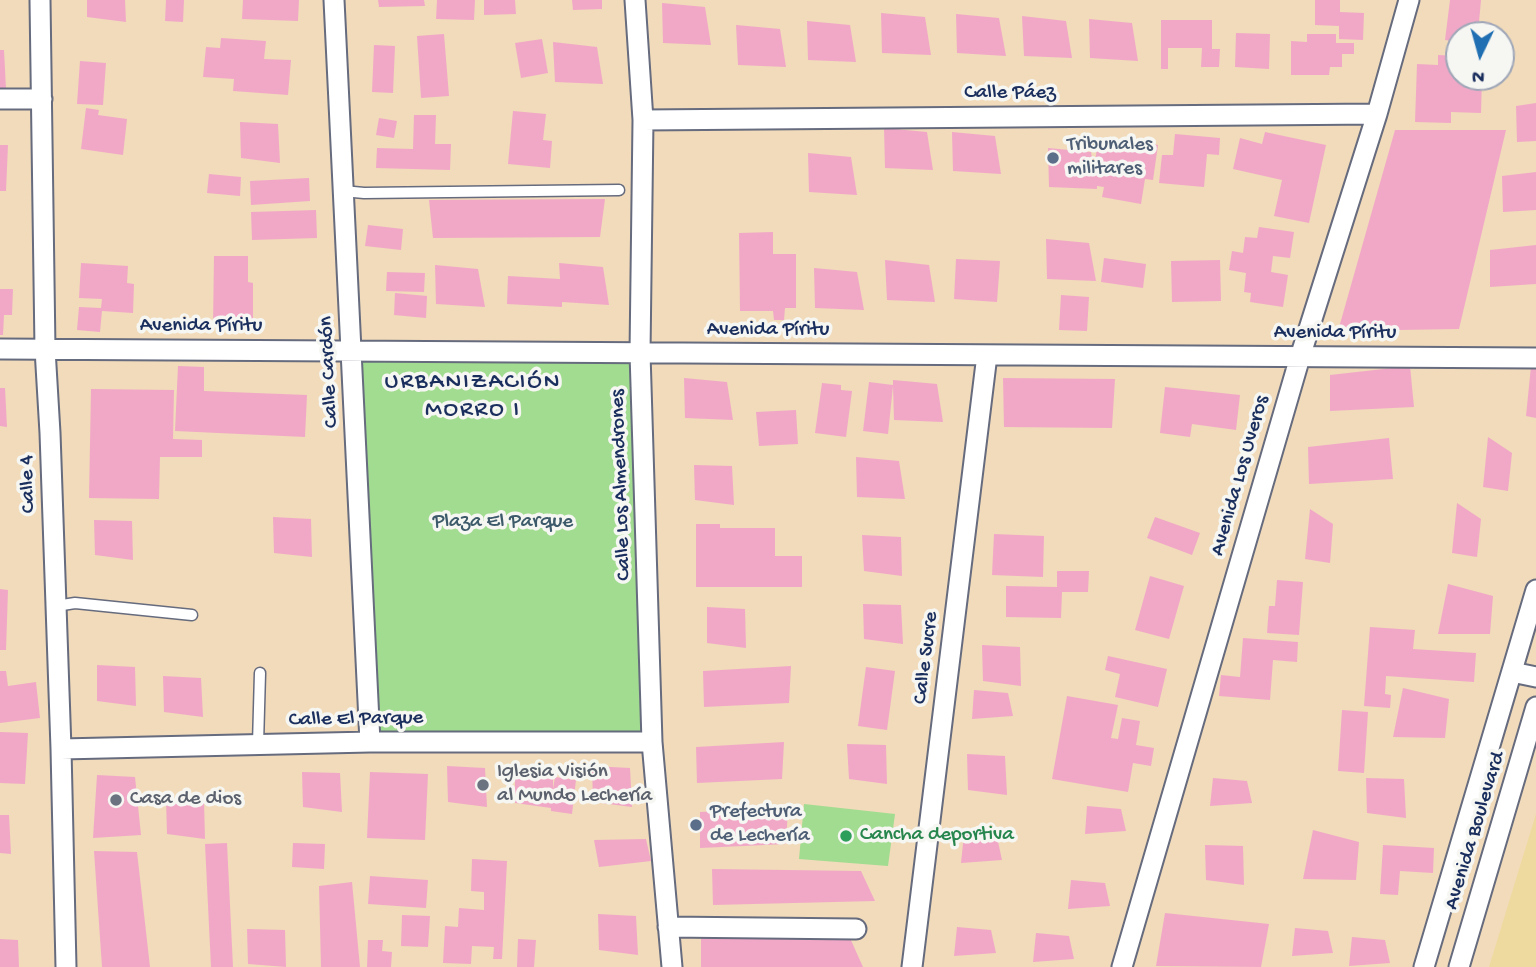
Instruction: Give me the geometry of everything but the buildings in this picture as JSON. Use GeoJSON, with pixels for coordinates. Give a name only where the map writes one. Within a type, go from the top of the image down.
{"type":"FeatureCollection","features":[{"type":"Feature","properties":{"kind":"street","name":"Calle 4"},"geometry":{"type":"LineString","coordinates":[[40,0],[45,349],[61,749],[66,967]]}},
{"type":"Feature","properties":{"kind":"street","name":"Calle Cardón"},"geometry":{"type":"LineString","coordinates":[[334,0],[370,742]]}},
{"type":"Feature","properties":{"kind":"street","name":"Calle Los Almendrones"},"geometry":{"type":"LineString","coordinates":[[635,0],[642,120],[640,353],[652,743],[671,967]]}},
{"type":"Feature","properties":{"kind":"street","name":"Avenida Los Uveros"},"geometry":{"type":"LineString","coordinates":[[1122,967],[1300,356],[1377,114],[1409,0]]}},
{"type":"Feature","properties":{"kind":"street"},"geometry":{"type":"LineString","coordinates":[[0,99],[42,99]]}},
{"type":"Feature","properties":{"kind":"street","name":"Calle Páez"},"geometry":{"type":"LineString","coordinates":[[642,120],[1377,114]]}},
{"type":"Feature","properties":{"kind":"street","name":"Avenida Píritu"},"geometry":{"type":"LineString","coordinates":[[0,349],[1536,358]]}},
{"type":"Feature","properties":{"kind":"street","name":"Calle Sucre"},"geometry":{"type":"LineString","coordinates":[[912,967],[987,355]]}},
{"type":"Feature","properties":{"kind":"street"},"geometry":{"type":"LineString","coordinates":[[1424,967],[1536,590]]}},
{"type":"Feature","properties":{"kind":"street"},"geometry":{"type":"LineString","coordinates":[[1512,672],[1536,677]]}},
{"type":"Feature","properties":{"kind":"street","name":"Avenida Boulevard"},"geometry":{"type":"LineString","coordinates":[[1459,967],[1536,707]]}},
{"type":"Feature","properties":{"kind":"street","name":"Calle El Parque"},"geometry":{"type":"LineString","coordinates":[[61,749],[370,742],[652,743]]}},
{"type":"Feature","properties":{"kind":"street"},"geometry":{"type":"LineString","coordinates":[[668,927],[856,929]]}},
{"type":"Feature","properties":{"kind":"lane"},"geometry":{"type":"LineString","coordinates":[[343,191],[619,190]]}},
{"type":"Feature","properties":{"kind":"lane"},"geometry":{"type":"LineString","coordinates":[[56,606],[75,603],[192,615]]}},
{"type":"Feature","properties":{"kind":"lane"},"geometry":{"type":"LineString","coordinates":[[258,744],[260,673]]}},
{"type":"Feature","properties":{"kind":"green space","name":"Plaza El Parque"},"geometry":{"type":"Polygon","coordinates":[[[351,351],[640,353],[652,742],[370,742],[351,351]]]}},
{"type":"Feature","properties":{"kind":"green space","name":"Cancha deportiva"},"geometry":{"type":"Polygon","coordinates":[[[804,804],[895,814],[888,866],[799,859],[804,804]]]}},
{"type":"Feature","properties":{"kind":"sand"},"geometry":{"type":"Polygon","coordinates":[[[1536,814],[1536,967],[1489,967],[1536,814]]]}},
{"type":"Feature","properties":{"kind":"place","name":"Tribunales militares"},"geometry":{"type":"Point","coordinates":[1053,158]}},
{"type":"Feature","properties":{"kind":"place","name":"Iglesia Visión al Mundo Lechería"},"geometry":{"type":"Point","coordinates":[483,785]}},
{"type":"Feature","properties":{"kind":"place","name":"Casa de dios"},"geometry":{"type":"Point","coordinates":[116,800]}},
{"type":"Feature","properties":{"kind":"place","name":"Prefectura de Lechería"},"geometry":{"type":"Point","coordinates":[696,825]}},
{"type":"Feature","properties":{"kind":"place","name":"Cancha deportiva"},"geometry":{"type":"Point","coordinates":[846,836]}},
{"type":"Feature","properties":{"kind":"district","name":"URBANIZACIÓN MORRO I"},"geometry":{"type":"Point","coordinates":[473,397]}}]}
